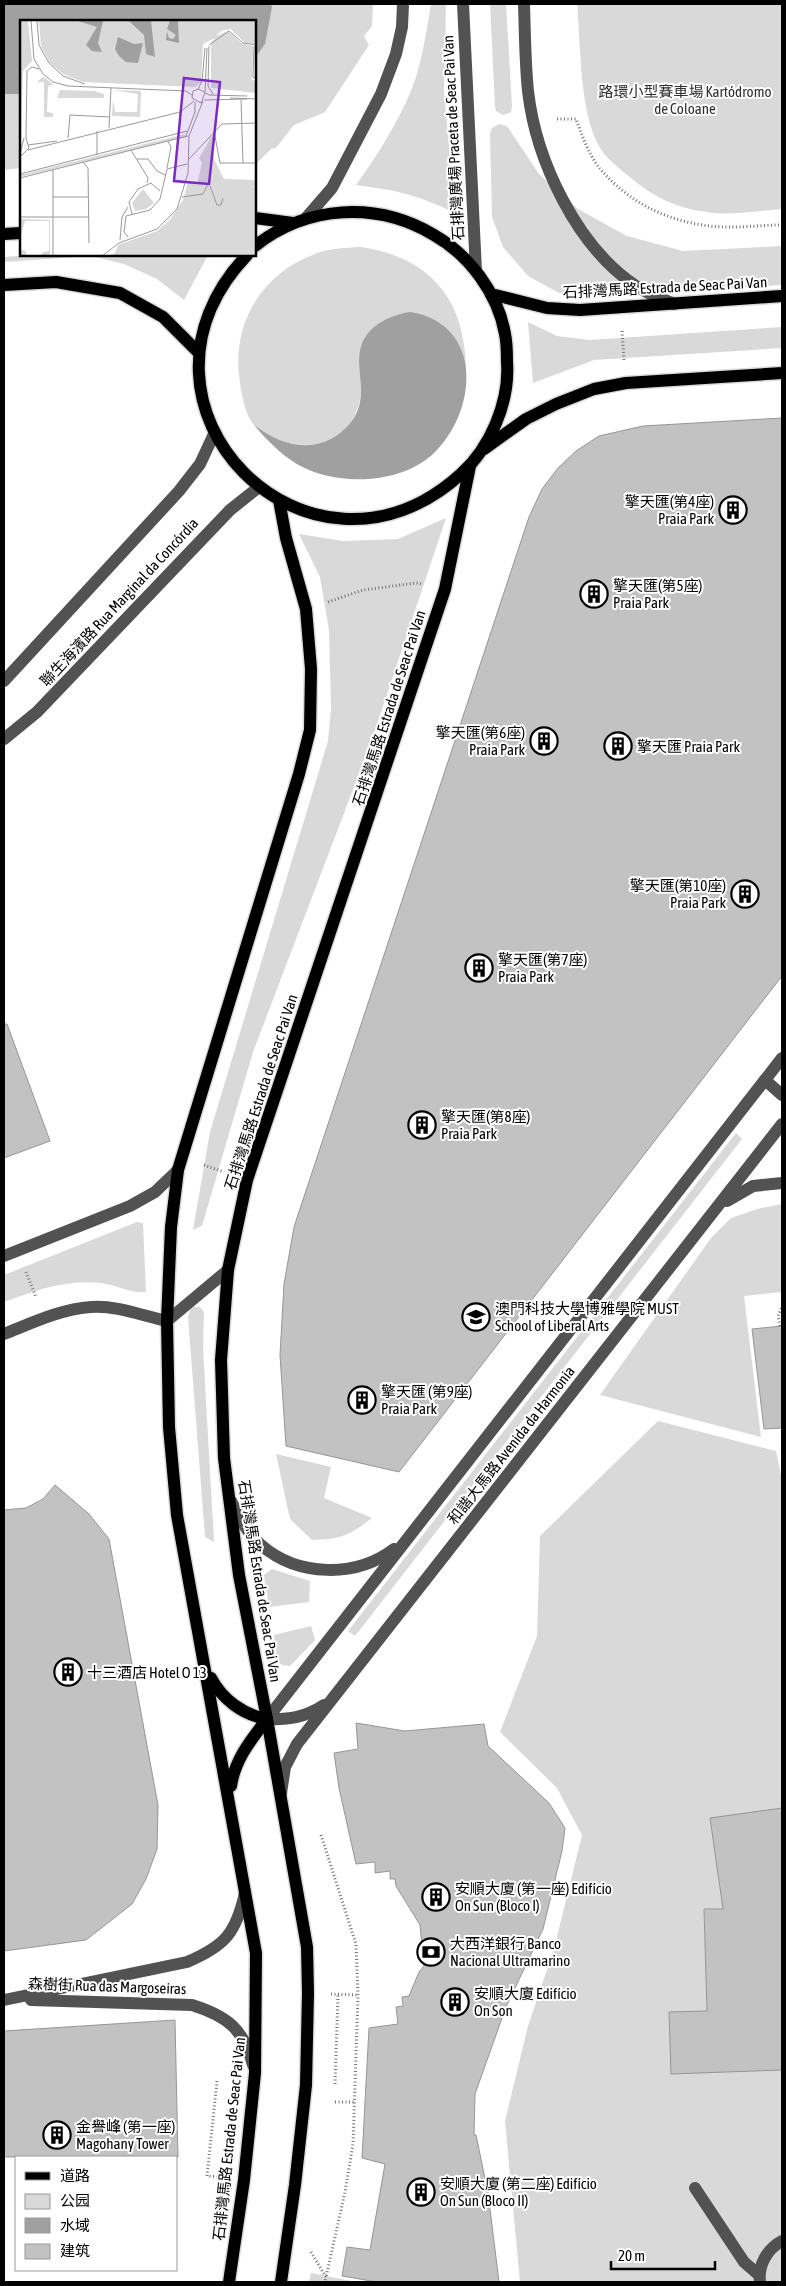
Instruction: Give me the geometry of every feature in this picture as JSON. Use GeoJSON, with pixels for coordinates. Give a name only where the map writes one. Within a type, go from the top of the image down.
{"type":"FeatureCollection","features":[{"type":"Feature","properties":{"kind":"main road"},"geometry":{"type":"LineString","coordinates":[[246,256],[228,275],[208,312],[199,353],[201,394],[214,434],[234,463],[259,487],[278,500],[311,513],[337,517],[380,517],[422,503],[444,490],[470,466],[482,450],[500,413],[508,373],[505,332],[491,294],[476,271],[450,244],[417,225],[382,213],[343,211],[306,218],[293,223],[256,245]]}},
{"type":"Feature","properties":{"kind":"main road"},"geometry":{"type":"LineString","coordinates":[[256,218],[293,223]]}},
{"type":"Feature","properties":{"kind":"main road"},"geometry":{"type":"LineString","coordinates":[[4,234],[20,233]]}},
{"type":"Feature","properties":{"kind":"main road"},"geometry":{"type":"LineString","coordinates":[[4,285],[56,282],[120,293],[163,317],[199,353]]}},
{"type":"Feature","properties":{"kind":"main road","name":"石排灣馬路 Estrada de Seac Pai Van"},"geometry":{"type":"LineString","coordinates":[[491,294],[547,308],[580,310],[782,296]]}},
{"type":"Feature","properties":{"kind":"main road"},"geometry":{"type":"LineString","coordinates":[[482,450],[526,419],[556,404],[594,389],[626,383],[782,373]]}},
{"type":"Feature","properties":{"kind":"main road","name":"石排灣馬路 Estrada de Seac Pai Van"},"geometry":{"type":"LineString","coordinates":[[281,2282],[295,2185],[306,2084],[307,1947],[268,1718],[239,1575],[227,1492],[221,1360],[228,1270],[247,1180],[445,589],[470,466]]}},
{"type":"Feature","properties":{"kind":"main road","name":"石排灣馬路 Estrada de Seac Pai Van"},"geometry":{"type":"LineString","coordinates":[[229,2282],[244,2180],[255,2073],[256,1953],[177,1515],[169,1427],[167,1321],[172,1227],[178,1170],[310,730],[311,669],[306,609],[286,538],[278,500]]}},
{"type":"Feature","properties":{"kind":"main road"},"geometry":{"type":"LineString","coordinates":[[205,1667],[217,1690],[236,1707],[268,1718],[245,1748],[233,1771],[229,1796]]}},
{"type":"Feature","properties":{"kind":"street"},"geometry":{"type":"LineString","coordinates":[[306,218],[332,188],[381,94],[396,54],[402,27],[403,4]]}},
{"type":"Feature","properties":{"kind":"street","name":"石排灣廣場 Praceta de Seac Pai Van"},"geometry":{"type":"LineString","coordinates":[[463,4],[476,271]]}},
{"type":"Feature","properties":{"kind":"street"},"geometry":{"type":"LineString","coordinates":[[524,4],[528,92],[534,119],[544,158],[572,217],[590,242],[612,267],[637,287],[674,304]]}},
{"type":"Feature","properties":{"kind":"street","name":"聯生海濱路 Rua Marginal da Concórdia"},"geometry":{"type":"LineString","coordinates":[[4,680],[179,491],[200,464],[214,434]]}},
{"type":"Feature","properties":{"kind":"street","name":"聯生海濱路 Rua Marginal da Concórdia"},"geometry":{"type":"LineString","coordinates":[[4,739],[37,712],[230,510],[259,487]]}},
{"type":"Feature","properties":{"kind":"street","name":"和諧大馬路 Avenida da Harmonia"},"geometry":{"type":"LineString","coordinates":[[268,1718],[782,1058]]}},
{"type":"Feature","properties":{"kind":"street"},"geometry":{"type":"LineString","coordinates":[[765,1080],[782,1094]]}},
{"type":"Feature","properties":{"kind":"street","name":"和諧大馬路 Avenida da Harmonia"},"geometry":{"type":"LineString","coordinates":[[281,1793],[285,1767],[297,1744],[782,1124]]}},
{"type":"Feature","properties":{"kind":"street"},"geometry":{"type":"LineString","coordinates":[[4,1256],[130,1206],[155,1192],[178,1170]]}},
{"type":"Feature","properties":{"kind":"street"},"geometry":{"type":"LineString","coordinates":[[711,1216],[730,1198],[753,1186],[782,1183]]}},
{"type":"Feature","properties":{"kind":"street"},"geometry":{"type":"LineString","coordinates":[[4,1334],[66,1310],[93,1306],[167,1321],[228,1270]]}},
{"type":"Feature","properties":{"kind":"street"},"geometry":{"type":"LineString","coordinates":[[227,1492],[240,1521],[262,1545],[290,1562],[321,1571],[354,1568],[384,1557],[409,1537]]}},
{"type":"Feature","properties":{"kind":"street"},"geometry":{"type":"LineString","coordinates":[[268,1718],[287,1720],[312,1713],[334,1699]]}},
{"type":"Feature","properties":{"kind":"street","name":"森樹街 Rua das Margoseiras"},"geometry":{"type":"LineString","coordinates":[[8,2000],[188,1962],[210,1952],[228,1937],[240,1916],[246,1891]]}},
{"type":"Feature","properties":{"kind":"street","name":"森樹街 Rua das Margoseiras"},"geometry":{"type":"LineString","coordinates":[[8,2000],[192,2005],[216,2013],[236,2028],[249,2049],[255,2073]]}},
{"type":"Feature","properties":{"kind":"street"},"geometry":{"type":"LineString","coordinates":[[695,2188],[744,2262],[760,2279]]}},
{"type":"Feature","properties":{"kind":"street"},"geometry":{"type":"LineString","coordinates":[[760,2279],[762,2263],[768,2253],[782,2241]]}},
{"type":"Feature","properties":{"kind":"path"},"geometry":{"type":"LineString","coordinates":[[534,119],[576,119],[584,140],[600,169],[651,210],[677,221],[712,226],[782,225]]}},
{"type":"Feature","properties":{"kind":"path"},"geometry":{"type":"LineString","coordinates":[[621,308],[626,383]]}},
{"type":"Feature","properties":{"kind":"path"},"geometry":{"type":"LineString","coordinates":[[306,609],[363,590],[416,583],[445,589]]}},
{"type":"Feature","properties":{"kind":"path"},"geometry":{"type":"LineString","coordinates":[[182,1158],[247,1180]]}},
{"type":"Feature","properties":{"kind":"path"},"geometry":{"type":"LineString","coordinates":[[18,1251],[45,1318]]}},
{"type":"Feature","properties":{"kind":"path"},"geometry":{"type":"LineString","coordinates":[[780,1326],[778,1316],[782,1307]]}},
{"type":"Feature","properties":{"kind":"path"},"geometry":{"type":"LineString","coordinates":[[321,1836],[356,1944],[358,1995],[353,2144],[345,2192],[326,2276]]}},
{"type":"Feature","properties":{"kind":"path"},"geometry":{"type":"LineString","coordinates":[[335,2084],[338,1995]]}},
{"type":"Feature","properties":{"kind":"path"},"geometry":{"type":"LineString","coordinates":[[207,2176],[217,2081]]}},
{"type":"Feature","properties":{"kind":"path"},"geometry":{"type":"LineString","coordinates":[[335,2102],[355,2102]]}},
{"type":"Feature","properties":{"kind":"green space"},"geometry":{"type":"Polygon","coordinates":[[[4,4],[373,4],[372,26],[364,36],[369,45],[325,112],[294,125],[276,148],[271,149],[256,164],[256,20],[20,20],[20,168],[4,170],[4,4]]]}},
{"type":"Feature","properties":{"kind":"green space"},"geometry":{"type":"Polygon","coordinates":[[[431,4],[446,4],[444,92],[455,213],[407,194],[356,185],[386,140],[411,91],[421,59],[431,4]]]}},
{"type":"Feature","properties":{"kind":"green space"},"geometry":{"type":"Polygon","coordinates":[[[490,4],[506,4],[512,106],[511,112],[503,115],[496,111],[495,106],[490,4]]]}},
{"type":"Feature","properties":{"kind":"green space","name":"路環小型賽車場 Kartódromo de Coloane"},"geometry":{"type":"Polygon","coordinates":[[[577,4],[782,4],[782,209],[725,214],[685,208],[666,201],[648,191],[609,159],[602,151],[592,131],[584,96],[577,4]]]}},
{"type":"Feature","properties":{"kind":"green space"},"geometry":{"type":"Polygon","coordinates":[[[499,124],[507,126],[539,174],[578,209],[627,236],[683,251],[782,246],[782,285],[589,297],[559,293],[528,276],[503,247],[492,217],[490,134],[492,128],[499,124]]]}},
{"type":"Feature","properties":{"kind":"green space"},"geometry":{"type":"Polygon","coordinates":[[[360,247],[386,252],[408,261],[426,273],[441,288],[452,305],[460,326],[465,349],[466,375],[464,360],[459,346],[440,323],[359,365],[361,388],[359,405],[351,422],[343,432],[322,443],[311,445],[298,445],[274,438],[255,426],[248,415],[244,402],[239,375],[238,355],[241,336],[247,318],[255,301],[267,286],[280,273],[297,262],[326,251],[360,247]]]}},
{"type":"Feature","properties":{"kind":"green space"},"geometry":{"type":"Polygon","coordinates":[[[20,256],[91,256],[4,262],[4,257],[20,256]]]}},
{"type":"Feature","properties":{"kind":"green space"},"geometry":{"type":"Polygon","coordinates":[[[91,256],[207,256],[184,300],[157,279],[124,264],[91,256]]]}},
{"type":"Feature","properties":{"kind":"green space"},"geometry":{"type":"Polygon","coordinates":[[[528,322],[557,336],[590,340],[782,327],[782,348],[594,360],[533,383],[528,322]]]}},
{"type":"Feature","properties":{"kind":"green space"},"geometry":{"type":"Polygon","coordinates":[[[446,518],[370,745],[253,1052],[202,1226],[193,1230],[210,1132],[328,741],[331,708],[329,630],[320,577],[299,534],[343,541],[398,539],[446,518]]]}},
{"type":"Feature","properties":{"kind":"green space"},"geometry":{"type":"Polygon","coordinates":[[[736,1133],[742,1139],[355,1636],[348,1631],[736,1133]]]}},
{"type":"Feature","properties":{"kind":"green space"},"geometry":{"type":"Polygon","coordinates":[[[782,1204],[782,1292],[744,1296],[761,1437],[600,1395],[711,1238],[731,1218],[757,1209],[782,1204]]]}},
{"type":"Feature","properties":{"kind":"green space"},"geometry":{"type":"Polygon","coordinates":[[[137,1222],[143,1223],[146,1292],[135,1292],[107,1284],[88,1282],[52,1286],[4,1302],[4,1275],[137,1222]]]}},
{"type":"Feature","properties":{"kind":"green space"},"geometry":{"type":"Polygon","coordinates":[[[200,1307],[204,1312],[203,1348],[214,1542],[205,1537],[188,1317],[191,1308],[200,1307]]]}},
{"type":"Feature","properties":{"kind":"green space"},"geometry":{"type":"Polygon","coordinates":[[[658,1421],[776,1451],[782,1480],[782,2282],[520,2282],[505,2121],[528,2026],[554,1949],[582,1835],[557,1788],[500,1732],[537,1636],[540,1536],[658,1421]]]}},
{"type":"Feature","properties":{"kind":"green space"},"geometry":{"type":"Polygon","coordinates":[[[276,1454],[331,1467],[324,1498],[372,1518],[351,1533],[330,1539],[312,1540],[290,1519],[276,1454]]]}},
{"type":"Feature","properties":{"kind":"green space"},"geometry":{"type":"Polygon","coordinates":[[[272,1569],[310,1581],[309,1602],[269,1607],[264,1575],[272,1569]]]}},
{"type":"Feature","properties":{"kind":"green space"},"geometry":{"type":"Polygon","coordinates":[[[311,1626],[315,1640],[290,1666],[282,1665],[277,1661],[274,1635],[311,1626]]]}},
{"type":"Feature","properties":{"kind":"green space"},"geometry":{"type":"Polygon","coordinates":[[[311,2273],[357,2282],[309,2282],[311,2273]]]}},
{"type":"Feature","properties":{"kind":"water"},"geometry":{"type":"Polygon","coordinates":[[[4,4],[271,4],[272,7],[265,44],[256,57],[256,20],[20,20],[20,94],[4,94],[4,4]]]}},
{"type":"Feature","properties":{"kind":"water"},"geometry":{"type":"Polygon","coordinates":[[[410,312],[434,320],[452,333],[462,351],[466,372],[465,394],[459,417],[447,437],[432,455],[423,462],[393,475],[372,479],[334,477],[308,470],[296,464],[275,447],[254,425],[274,438],[296,444],[318,444],[339,434],[352,420],[359,407],[361,387],[359,356],[363,341],[372,329],[383,321],[396,315],[410,312]]]}},
{"type":"Feature","properties":{"kind":"building","name":"擎天匯 Praia Park"},"geometry":{"type":"Polygon","coordinates":[[[782,418],[782,976],[399,1472],[286,1446],[280,1355],[284,1284],[294,1227],[529,517],[542,489],[558,468],[576,451],[599,436],[643,426],[782,418]]]}},
{"type":"Feature","properties":{"kind":"building"},"geometry":{"type":"Polygon","coordinates":[[[4,1024],[7,1024],[50,1141],[4,1158],[4,1024]]]}},
{"type":"Feature","properties":{"kind":"building"},"geometry":{"type":"Polygon","coordinates":[[[782,1326],[782,1428],[764,1429],[752,1329],[782,1326]]]}},
{"type":"Feature","properties":{"kind":"building","name":"十三酒店 Hotel O 13"},"geometry":{"type":"Polygon","coordinates":[[[55,1485],[89,1514],[109,1539],[158,1805],[157,1849],[146,1879],[132,1904],[86,1940],[4,1951],[4,1510],[26,1508],[43,1499],[55,1485]]]}},
{"type":"Feature","properties":{"kind":"building","name":"安順大廈 Edifício On Son"},"geometry":{"type":"Polygon","coordinates":[[[356,1723],[405,1731],[484,1724],[488,1746],[549,1803],[565,1828],[562,1851],[543,1929],[506,2007],[475,2094],[474,2135],[476,2135],[488,2193],[499,2282],[377,2282],[342,2276],[347,2247],[370,2250],[385,2164],[362,2158],[369,2028],[398,2024],[396,2007],[403,2006],[402,1997],[409,1996],[419,1972],[424,1966],[420,1925],[396,1886],[395,1879],[390,1879],[390,1871],[375,1873],[375,1862],[356,1864],[339,1788],[334,1753],[358,1749],[356,1723]]]}},
{"type":"Feature","properties":{"kind":"building"},"geometry":{"type":"Polygon","coordinates":[[[782,1808],[782,2070],[671,2074],[669,2012],[707,2011],[704,1909],[723,1909],[710,1818],[782,1808]]]}},
{"type":"Feature","properties":{"kind":"building"},"geometry":{"type":"Polygon","coordinates":[[[175,2020],[178,2156],[4,2157],[4,2031],[175,2020]]]}},
{"type":"Feature","properties":{"kind":"place","name":"擎天匯(第4座) Praia Park"},"geometry":{"type":"Point","coordinates":[733,510]}},
{"type":"Feature","properties":{"kind":"place","name":"擎天匯(第5座) Praia Park"},"geometry":{"type":"Point","coordinates":[594,594]}},
{"type":"Feature","properties":{"kind":"place","name":"擎天匯(第6座) Praia Park"},"geometry":{"type":"Point","coordinates":[544,741]}},
{"type":"Feature","properties":{"kind":"place","name":"擎天匯 Praia Park"},"geometry":{"type":"Point","coordinates":[618,746]}},
{"type":"Feature","properties":{"kind":"place","name":"擎天匯(第10座) Praia Park"},"geometry":{"type":"Point","coordinates":[745,894]}},
{"type":"Feature","properties":{"kind":"place","name":"擎天匯(第7座) Praia Park"},"geometry":{"type":"Point","coordinates":[479,968]}},
{"type":"Feature","properties":{"kind":"place","name":"擎天匯(第8座) Praia Park"},"geometry":{"type":"Point","coordinates":[422,1125]}},
{"type":"Feature","properties":{"kind":"place","name":"澳門科技大學博雅學院 MUST School of Liberal Arts"},"geometry":{"type":"Point","coordinates":[476,1317]}},
{"type":"Feature","properties":{"kind":"place","name":"擎天匯 (第9座) Praia Park"},"geometry":{"type":"Point","coordinates":[362,1400]}},
{"type":"Feature","properties":{"kind":"place","name":"十三酒店 Hotel O 13"},"geometry":{"type":"Point","coordinates":[68,1672]}},
{"type":"Feature","properties":{"kind":"place","name":"安順大廈 (第一座) Edifício On Sun (Bloco I)"},"geometry":{"type":"Point","coordinates":[436,1897]}},
{"type":"Feature","properties":{"kind":"place","name":"大西洋銀行 Banco Nacional Ultramarino"},"geometry":{"type":"Point","coordinates":[431,1952]}},
{"type":"Feature","properties":{"kind":"place","name":"安順大廈 Edifício On Son"},"geometry":{"type":"Point","coordinates":[455,2002]}},
{"type":"Feature","properties":{"kind":"place","name":"金譽峰 (第一座) Magohany Tower"},"geometry":{"type":"Point","coordinates":[57,2135]}},
{"type":"Feature","properties":{"kind":"place","name":"安順大廈 (第二座) Edifício On Sun (Bloco II)"},"geometry":{"type":"Point","coordinates":[421,2192]}}]}
